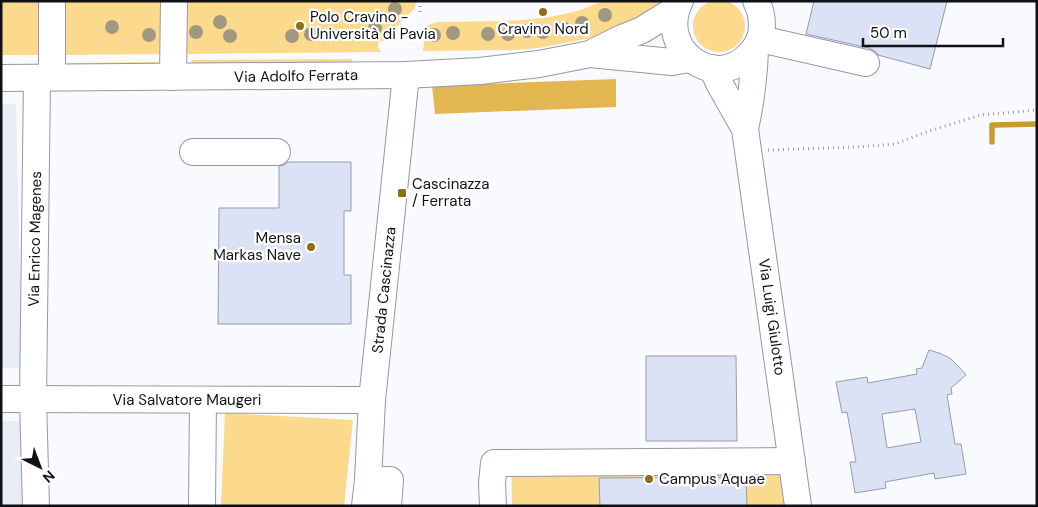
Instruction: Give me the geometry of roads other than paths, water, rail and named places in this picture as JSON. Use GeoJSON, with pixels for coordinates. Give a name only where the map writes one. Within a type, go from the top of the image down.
{"type":"FeatureCollection","features":[{"type":"Feature","properties":{"kind":"street","name":"Via Enrico Magenes"},"geometry":{"type":"LineString","coordinates":[[36,506],[33,400],[45,78],[52,1]]}},
{"type":"Feature","properties":{"kind":"street"},"geometry":{"type":"LineString","coordinates":[[173,77],[174,1]]}},
{"type":"Feature","properties":{"kind":"street"},"geometry":{"type":"LineString","coordinates":[[757,2],[762,15],[762,27],[757,44],[866,63]]}},
{"type":"Feature","properties":{"kind":"street","name":"Via Adolfo Ferrata"},"geometry":{"type":"LineString","coordinates":[[1,78],[480,72],[539,64],[590,54],[642,30],[678,5]]}},
{"type":"Feature","properties":{"kind":"street","name":"Via Adolfo Ferrata"},"geometry":{"type":"LineString","coordinates":[[678,5],[674,23],[675,36],[681,48],[701,63]]}},
{"type":"Feature","properties":{"kind":"street","name":"Via Adolfo Ferrata"},"geometry":{"type":"LineString","coordinates":[[590,54],[701,63],[724,68],[736,65],[746,58],[757,44]]}},
{"type":"Feature","properties":{"kind":"street","name":"Via Luigi Giulotto"},"geometry":{"type":"LineString","coordinates":[[757,44],[746,139],[798,506]]}},
{"type":"Feature","properties":{"kind":"street","name":"Via Luigi Giulotto"},"geometry":{"type":"LineString","coordinates":[[701,63],[746,139]]}},
{"type":"Feature","properties":{"kind":"street","name":"Strada Cascinazza"},"geometry":{"type":"LineString","coordinates":[[365,506],[372,400],[406,74]]}},
{"type":"Feature","properties":{"kind":"street"},"geometry":{"type":"LineString","coordinates":[[193,152],[276,152]]}},
{"type":"Feature","properties":{"kind":"street","name":"Via Salvatore Maugeri"},"geometry":{"type":"LineString","coordinates":[[1,399],[372,400]]}},
{"type":"Feature","properties":{"kind":"street"},"geometry":{"type":"LineString","coordinates":[[202,506],[203,400]]}},
{"type":"Feature","properties":{"kind":"street"},"geometry":{"type":"LineString","coordinates":[[493,506],[492,483],[494,463],[792,461]]}},
{"type":"Feature","properties":{"kind":"street"},"geometry":{"type":"LineString","coordinates":[[368,480],[390,480],[388,506]]}},
{"type":"Feature","properties":{"kind":"waterway"},"geometry":{"type":"LineString","coordinates":[[992,142],[992,125],[1037,124]]}},
{"type":"Feature","properties":{"kind":"place","name":"Cravino Nord"},"geometry":{"type":"Point","coordinates":[543,12]}},
{"type":"Feature","properties":{"kind":"place","name":"Polo Cravino - Università di Pavia"},"geometry":{"type":"Point","coordinates":[300,26]}},
{"type":"Feature","properties":{"kind":"place","name":"Cascinazza / Ferrata"},"geometry":{"type":"Point","coordinates":[402,193]}},
{"type":"Feature","properties":{"kind":"place","name":"Mensa Markas Nave"},"geometry":{"type":"Point","coordinates":[311,247]}},
{"type":"Feature","properties":{"kind":"place","name":"Campus Aquae"},"geometry":{"type":"Point","coordinates":[649,479]}}]}
